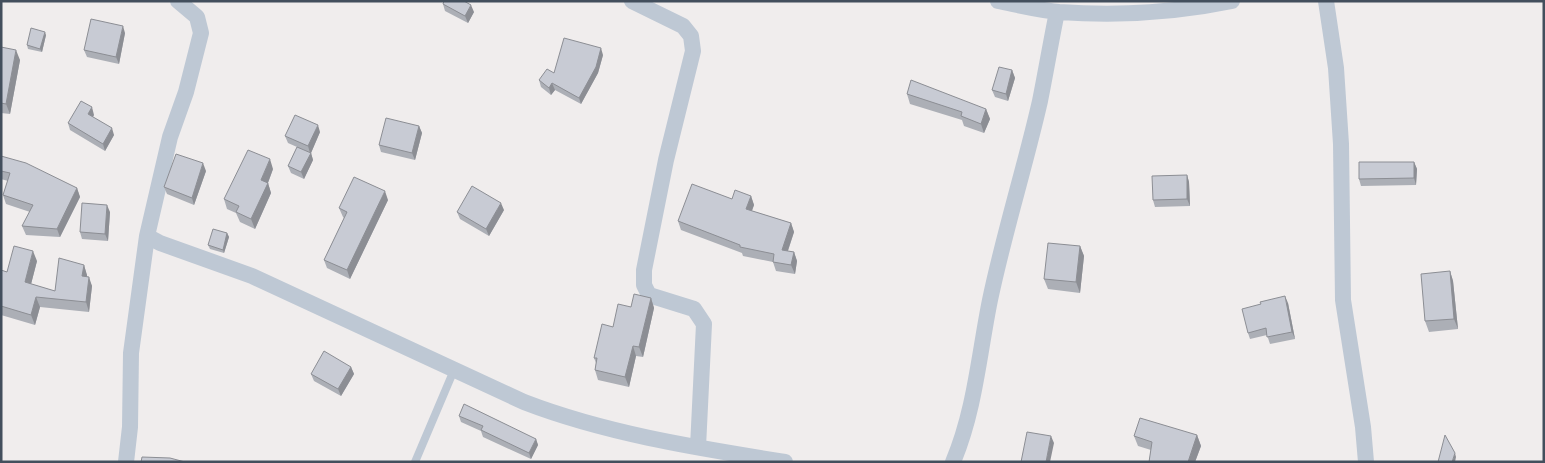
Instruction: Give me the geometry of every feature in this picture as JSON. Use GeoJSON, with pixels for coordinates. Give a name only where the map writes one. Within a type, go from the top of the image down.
{"type":"FeatureCollection","features":[{"type":"Feature","properties":{"kind":"street"},"geometry":{"type":"LineString","coordinates":[[126,462],[130,427],[131,353],[147,236],[170,137],[186,92],[201,33],[197,16],[178,1]]}},
{"type":"Feature","properties":{"kind":"street"},"geometry":{"type":"LineString","coordinates":[[632,1],[683,26],[691,36],[693,50],[666,160],[644,270],[644,285],[649,295],[694,309],[704,324],[698,447]]}},
{"type":"Feature","properties":{"kind":"street"},"geometry":{"type":"LineString","coordinates":[[998,1],[1057,12],[1126,14],[1164,11],[1232,1]]}},
{"type":"Feature","properties":{"kind":"street"},"geometry":{"type":"LineString","coordinates":[[1326,1],[1336,68],[1341,144],[1343,300],[1363,427],[1366,462]]}},
{"type":"Feature","properties":{"kind":"street"},"geometry":{"type":"LineString","coordinates":[[954,462],[964,437],[970,412],[990,301],[1014,195],[1039,102],[1057,12]]}},
{"type":"Feature","properties":{"kind":"street"},"geometry":{"type":"LineString","coordinates":[[147,236],[160,243],[252,276],[454,370],[560,416],[698,447],[711,456],[785,462]]}},
{"type":"Feature","properties":{"kind":"lane"},"geometry":{"type":"LineString","coordinates":[[415,462],[454,370]]}},
{"type":"Feature","properties":{"kind":"building"},"geometry":{"type":"Polygon","coordinates":[[[444,1],[464,1],[471,5],[465,16],[443,4],[444,1]]]}},
{"type":"Feature","properties":{"kind":"building"},"geometry":{"type":"Polygon","coordinates":[[[91,19],[123,26],[116,57],[84,50],[91,19]]]}},
{"type":"Feature","properties":{"kind":"building"},"geometry":{"type":"Polygon","coordinates":[[[31,28],[45,32],[40,49],[27,45],[31,28]]]}},
{"type":"Feature","properties":{"kind":"building"},"geometry":{"type":"Polygon","coordinates":[[[564,38],[601,48],[596,67],[579,98],[552,83],[549,88],[539,80],[547,69],[554,73],[564,38]]]}},
{"type":"Feature","properties":{"kind":"building"},"geometry":{"type":"Polygon","coordinates":[[[1,47],[16,50],[6,104],[1,103],[1,47]]]}},
{"type":"Feature","properties":{"kind":"building"},"geometry":{"type":"Polygon","coordinates":[[[999,67],[1012,70],[1006,94],[992,90],[999,67]]]}},
{"type":"Feature","properties":{"kind":"building"},"geometry":{"type":"Polygon","coordinates":[[[911,80],[986,109],[981,124],[961,116],[962,112],[907,94],[911,80]]]}},
{"type":"Feature","properties":{"kind":"building"},"geometry":{"type":"Polygon","coordinates":[[[81,101],[92,107],[88,114],[112,128],[103,144],[68,123],[81,101]]]}},
{"type":"Feature","properties":{"kind":"building"},"geometry":{"type":"Polygon","coordinates":[[[295,115],[318,125],[308,146],[285,136],[295,115]]]}},
{"type":"Feature","properties":{"kind":"building"},"geometry":{"type":"Polygon","coordinates":[[[386,118],[419,126],[412,153],[379,145],[386,118]]]}},
{"type":"Feature","properties":{"kind":"building"},"geometry":{"type":"Polygon","coordinates":[[[297,147],[311,153],[301,172],[288,166],[297,147]]]}},
{"type":"Feature","properties":{"kind":"building"},"geometry":{"type":"Polygon","coordinates":[[[248,150],[270,159],[261,180],[268,183],[251,219],[236,212],[239,206],[224,199],[248,150]]]}},
{"type":"Feature","properties":{"kind":"building"},"geometry":{"type":"Polygon","coordinates":[[[176,154],[203,163],[192,198],[164,187],[176,154]]]}},
{"type":"Feature","properties":{"kind":"building"},"geometry":{"type":"Polygon","coordinates":[[[1,156],[26,163],[77,188],[57,229],[22,226],[33,205],[3,195],[10,173],[1,171],[1,156]]]}},
{"type":"Feature","properties":{"kind":"building"},"geometry":{"type":"Polygon","coordinates":[[[1359,162],[1414,162],[1414,178],[1359,179],[1359,162]]]}},
{"type":"Feature","properties":{"kind":"building"},"geometry":{"type":"Polygon","coordinates":[[[1187,175],[1187,199],[1153,200],[1152,176],[1187,175]]]}},
{"type":"Feature","properties":{"kind":"building"},"geometry":{"type":"Polygon","coordinates":[[[354,177],[385,191],[347,270],[324,260],[347,212],[339,208],[354,177]]]}},
{"type":"Feature","properties":{"kind":"building"},"geometry":{"type":"Polygon","coordinates":[[[692,184],[732,199],[735,190],[751,196],[746,209],[791,223],[782,250],[794,252],[791,265],[773,262],[774,254],[740,247],[740,245],[678,221],[692,184]]]}},
{"type":"Feature","properties":{"kind":"building"},"geometry":{"type":"Polygon","coordinates":[[[472,186],[501,203],[486,229],[457,212],[472,186]]]}},
{"type":"Feature","properties":{"kind":"building"},"geometry":{"type":"Polygon","coordinates":[[[82,203],[107,205],[105,234],[80,232],[82,203]]]}},
{"type":"Feature","properties":{"kind":"building"},"geometry":{"type":"Polygon","coordinates":[[[213,229],[227,233],[223,250],[208,245],[213,229]]]}},
{"type":"Feature","properties":{"kind":"building"},"geometry":{"type":"Polygon","coordinates":[[[1048,243],[1080,246],[1076,282],[1044,279],[1048,243]]]}},
{"type":"Feature","properties":{"kind":"building"},"geometry":{"type":"Polygon","coordinates":[[[14,246],[33,251],[25,282],[55,291],[59,258],[84,265],[82,276],[89,277],[86,302],[36,297],[31,315],[1,306],[1,270],[7,272],[14,246]]]}},
{"type":"Feature","properties":{"kind":"building"},"geometry":{"type":"Polygon","coordinates":[[[1450,271],[1454,319],[1425,321],[1421,274],[1450,271]]]}},
{"type":"Feature","properties":{"kind":"building"},"geometry":{"type":"Polygon","coordinates":[[[634,294],[651,298],[639,347],[633,346],[625,377],[595,370],[597,358],[594,358],[602,324],[613,327],[618,304],[631,307],[634,294]]]}},
{"type":"Feature","properties":{"kind":"building"},"geometry":{"type":"Polygon","coordinates":[[[1285,296],[1292,332],[1267,337],[1266,328],[1248,333],[1242,309],[1285,296]]]}},
{"type":"Feature","properties":{"kind":"building"},"geometry":{"type":"Polygon","coordinates":[[[324,351],[351,367],[338,389],[311,374],[324,351]]]}},
{"type":"Feature","properties":{"kind":"building"},"geometry":{"type":"Polygon","coordinates":[[[464,404],[536,439],[529,453],[481,430],[483,426],[459,416],[464,404]]]}},
{"type":"Feature","properties":{"kind":"building"},"geometry":{"type":"Polygon","coordinates":[[[1140,418],[1197,435],[1188,462],[1149,462],[1152,442],[1134,436],[1140,418]]]}},
{"type":"Feature","properties":{"kind":"building"},"geometry":{"type":"Polygon","coordinates":[[[1027,432],[1051,436],[1046,462],[1021,462],[1027,432]]]}},
{"type":"Feature","properties":{"kind":"building"},"geometry":{"type":"Polygon","coordinates":[[[1445,435],[1455,453],[1452,462],[1438,462],[1445,435]]]}},
{"type":"Feature","properties":{"kind":"building"},"geometry":{"type":"Polygon","coordinates":[[[142,457],[170,458],[185,462],[141,462],[142,457]]]}}]}
